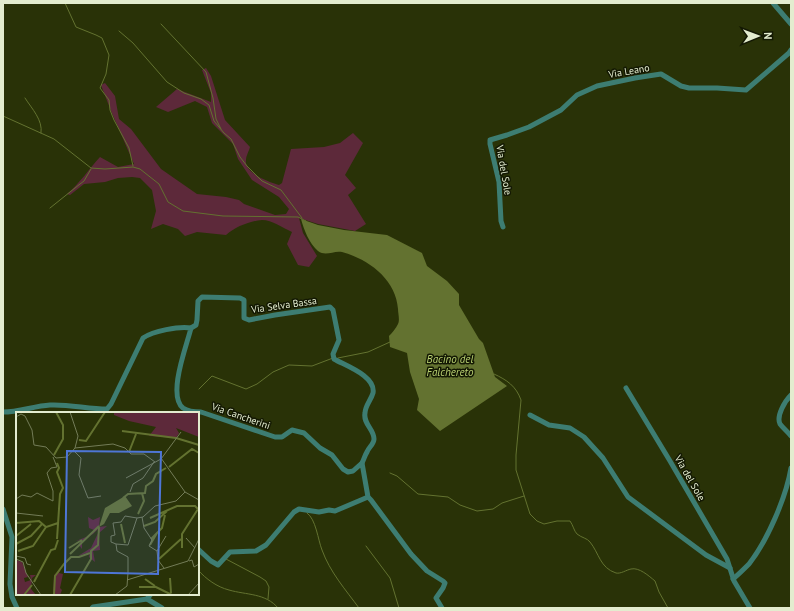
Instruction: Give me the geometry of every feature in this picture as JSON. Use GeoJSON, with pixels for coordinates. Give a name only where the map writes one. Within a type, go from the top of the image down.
{"type":"FeatureCollection","features":[{"type":"Feature","properties":{"kind":"street"},"geometry":{"type":"LineString","coordinates":[[773,3],[791,24]]}},
{"type":"Feature","properties":{"kind":"street","name":"Via Leano"},"geometry":{"type":"LineString","coordinates":[[490,140],[507,136],[529,127],[561,110],[577,95],[597,86],[635,78],[661,74],[681,86],[689,88],[746,90],[791,50]]}},
{"type":"Feature","properties":{"kind":"street","name":"Via del Sole"},"geometry":{"type":"LineString","coordinates":[[490,140],[500,195],[501,221],[503,227]]}},
{"type":"Feature","properties":{"kind":"street","name":"Via Selva Bassa"},"geometry":{"type":"LineString","coordinates":[[191,328],[196,325],[198,301],[202,298],[240,298],[244,300],[244,318],[249,320],[330,307],[333,310],[339,340],[333,354],[334,359],[368,377],[373,386],[373,393],[365,412],[365,420],[374,435],[374,440],[373,444],[367,450],[362,463]]}},
{"type":"Feature","properties":{"kind":"street"},"geometry":{"type":"LineString","coordinates":[[3,412],[12,412],[30,407],[50,405],[107,409],[114,398],[143,338],[149,334],[161,331],[187,327],[191,328]]}},
{"type":"Feature","properties":{"kind":"street","name":"Via Cancherini"},"geometry":{"type":"LineString","coordinates":[[191,328],[179,370],[177,390],[178,399],[182,408],[190,412],[201,412],[275,437],[282,437],[292,430],[304,434],[320,448],[332,455],[343,469],[348,472],[353,471],[362,463]]}},
{"type":"Feature","properties":{"kind":"street","name":"Via del Sole"},"geometry":{"type":"LineString","coordinates":[[626,388],[727,559],[734,579],[750,608]]}},
{"type":"Feature","properties":{"kind":"street"},"geometry":{"type":"LineString","coordinates":[[791,395],[784,404],[780,420],[781,425],[791,436]]}},
{"type":"Feature","properties":{"kind":"street"},"geometry":{"type":"LineString","coordinates":[[530,415],[549,425],[570,428],[584,437],[603,458],[628,497],[706,555],[730,568]]}},
{"type":"Feature","properties":{"kind":"street"},"geometry":{"type":"LineString","coordinates":[[362,463],[368,497],[410,554],[427,571],[443,581],[445,584],[436,598],[442,608]]}},
{"type":"Feature","properties":{"kind":"street"},"geometry":{"type":"LineString","coordinates":[[734,579],[748,564],[760,547],[782,500],[791,468]]}},
{"type":"Feature","properties":{"kind":"street"},"geometry":{"type":"LineString","coordinates":[[199,550],[211,561],[218,565],[230,552],[256,551],[266,545],[294,512],[299,509],[319,512],[329,510],[336,512],[368,497]]}},
{"type":"Feature","properties":{"kind":"street"},"geometry":{"type":"LineString","coordinates":[[3,508],[12,537],[10,584],[12,597],[17,608]]}},
{"type":"Feature","properties":{"kind":"street"},"geometry":{"type":"LineString","coordinates":[[147,599],[150,595]]}},
{"type":"Feature","properties":{"kind":"street"},"geometry":{"type":"LineString","coordinates":[[92,608],[147,599],[162,608]]}},
{"type":"Feature","properties":{"kind":"shaded area"},"geometry":{"type":"Polygon","coordinates":[[[206,68],[211,76],[225,120],[250,147],[246,158],[246,165],[253,173],[264,179],[279,185],[282,183],[291,149],[324,147],[340,143],[353,133],[363,143],[345,175],[356,188],[348,195],[366,224],[355,231],[318,224],[299,218],[303,233],[317,256],[309,267],[298,265],[287,244],[292,232],[266,220],[248,223],[234,229],[226,235],[197,232],[185,236],[178,229],[163,224],[151,229],[156,211],[152,190],[140,178],[118,178],[105,182],[84,184],[70,195],[67,194],[100,157],[118,167],[134,164],[101,85],[105,83],[115,96],[119,119],[131,129],[161,169],[197,194],[226,197],[239,200],[244,204],[275,215],[286,214],[289,209],[279,197],[252,180],[238,159],[233,144],[212,123],[207,107],[195,101],[168,112],[156,107],[177,89],[211,102],[211,93],[202,70],[206,68]]]}},
{"type":"Feature","properties":{"kind":"water","name":"Bacino del Falchereto"},"geometry":{"type":"Polygon","coordinates":[[[301,219],[318,225],[344,230],[387,235],[422,253],[427,266],[447,281],[459,294],[459,305],[479,339],[483,343],[495,377],[507,386],[440,431],[417,410],[419,399],[410,372],[407,353],[390,347],[389,336],[399,321],[396,298],[392,288],[371,265],[352,255],[342,252],[321,253],[318,251],[307,236],[301,219]]]}},
{"type":"Feature","properties":{"kind":"waterway"},"geometry":{"type":"LineString","coordinates":[[65,3],[76,27],[102,38],[109,55],[106,74],[100,88],[109,100],[110,110],[129,148],[133,166]]}},
{"type":"Feature","properties":{"kind":"waterway"},"geometry":{"type":"LineString","coordinates":[[161,24],[206,72],[213,98],[216,119],[221,129]]}},
{"type":"Feature","properties":{"kind":"waterway"},"geometry":{"type":"LineString","coordinates":[[119,31],[133,43],[167,82],[184,93],[201,99],[209,105],[214,121],[231,139],[240,157],[247,166],[262,181],[281,190],[302,218]]}},
{"type":"Feature","properties":{"kind":"waterway"},"geometry":{"type":"LineString","coordinates":[[25,98],[39,119],[41,133]]}},
{"type":"Feature","properties":{"kind":"waterway"},"geometry":{"type":"LineString","coordinates":[[3,116],[54,139],[91,168],[105,169],[133,167],[140,169],[159,184],[168,202],[183,211],[223,216],[298,217],[306,221]]}},
{"type":"Feature","properties":{"kind":"waterway"},"geometry":{"type":"LineString","coordinates":[[50,208],[84,181],[91,169]]}},
{"type":"Feature","properties":{"kind":"waterway"},"geometry":{"type":"LineString","coordinates":[[338,358],[368,352],[390,342]]}},
{"type":"Feature","properties":{"kind":"waterway"},"geometry":{"type":"LineString","coordinates":[[199,389],[212,376],[246,389],[257,384],[273,372],[289,365],[312,366],[333,358]]}},
{"type":"Feature","properties":{"kind":"waterway"},"geometry":{"type":"LineString","coordinates":[[494,374],[510,384],[521,400],[516,470],[530,514],[537,521],[544,524],[557,521],[570,521],[576,533],[590,542],[606,568],[616,573],[637,569],[644,572],[655,581],[668,608]]}},
{"type":"Feature","properties":{"kind":"waterway"},"geometry":{"type":"LineString","coordinates":[[390,473],[397,476],[418,494],[448,497],[460,505],[477,511],[493,509],[502,503],[524,496]]}},
{"type":"Feature","properties":{"kind":"waterway"},"geometry":{"type":"LineString","coordinates":[[307,513],[313,520],[322,550],[329,566],[359,608]]}},
{"type":"Feature","properties":{"kind":"waterway"},"geometry":{"type":"LineString","coordinates":[[366,546],[390,578],[399,608]]}},
{"type":"Feature","properties":{"kind":"waterway"},"geometry":{"type":"LineString","coordinates":[[226,559],[266,581],[269,587],[268,599]]}},
{"type":"Feature","properties":{"kind":"waterway"},"geometry":{"type":"LineString","coordinates":[[199,571],[220,587],[235,592],[262,597],[273,603],[278,608]]}}]}
